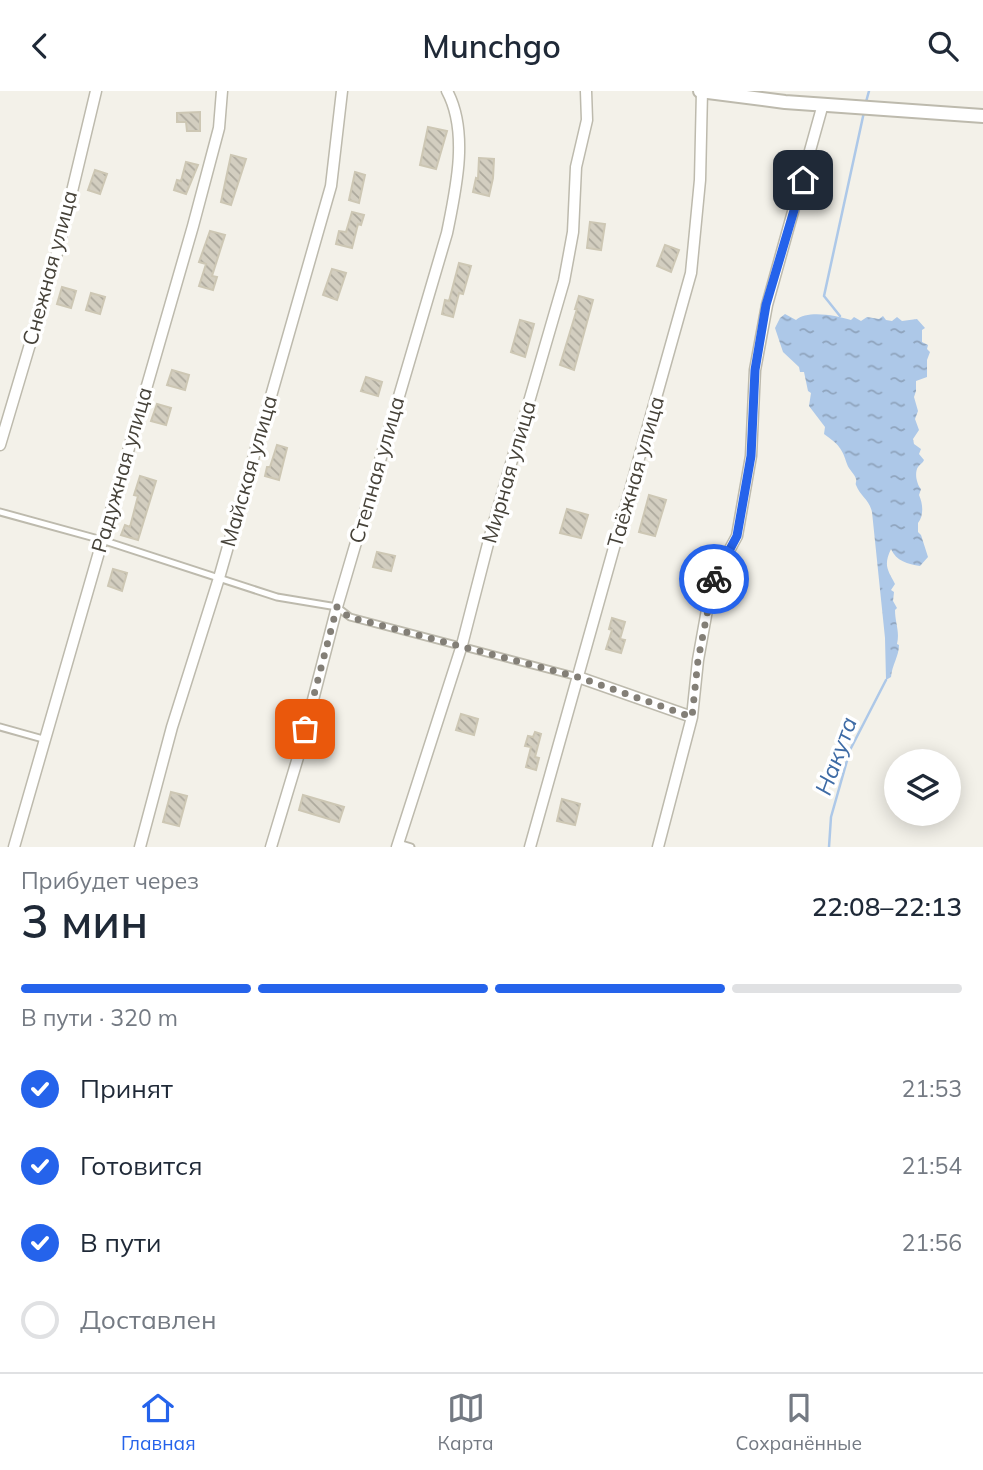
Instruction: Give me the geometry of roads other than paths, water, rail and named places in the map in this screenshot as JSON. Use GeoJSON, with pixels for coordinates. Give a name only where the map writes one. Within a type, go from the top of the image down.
{"type":"FeatureCollection","features":[{"type":"Feature","properties":{"kind":"street","name":"Снежная улица"},"geometry":{"type":"LineString","coordinates":[[0,445],[4,416],[58,250],[96,91]]}},
{"type":"Feature","properties":{"kind":"street","name":"Радужная улица"},"geometry":{"type":"LineString","coordinates":[[14,847],[193,226],[219,128],[222,91]]}},
{"type":"Feature","properties":{"kind":"street","name":"Майская улица"},"geometry":{"type":"LineString","coordinates":[[140,847],[172,727],[219,578],[331,186],[342,91]]}},
{"type":"Feature","properties":{"kind":"street","name":"Степная улица"},"geometry":{"type":"LineString","coordinates":[[271,847],[299,754],[337,607],[447,233],[455,195],[458,139],[455,106],[447,91]]}},
{"type":"Feature","properties":{"kind":"street","name":"Мирная улица"},"geometry":{"type":"LineString","coordinates":[[397,845],[462,645],[489,536],[564,281],[573,232],[576,167],[587,120],[586,91]]}},
{"type":"Feature","properties":{"kind":"street"},"geometry":{"type":"LineString","coordinates":[[701,91],[865,108],[983,116]]}},
{"type":"Feature","properties":{"kind":"street","name":"Таёжная улица"},"geometry":{"type":"LineString","coordinates":[[530,847],[691,273],[700,180],[701,91]]}},
{"type":"Feature","properties":{"kind":"street"},"geometry":{"type":"LineString","coordinates":[[658,847],[692,717],[698,660],[712,582],[737,536],[751,456],[755,370],[766,305],[823,104]]}},
{"type":"Feature","properties":{"kind":"street"},"geometry":{"type":"LineString","coordinates":[[578,677],[692,717]]}},
{"type":"Feature","properties":{"kind":"lane"},"geometry":{"type":"LineString","coordinates":[[0,512],[102,540],[277,597],[337,607],[349,617],[578,677]]}},
{"type":"Feature","properties":{"kind":"lane"},"geometry":{"type":"LineString","coordinates":[[0,727],[43,739]]}},
{"type":"Feature","properties":{"kind":"lane"},"geometry":{"type":"LineString","coordinates":[[397,845],[411,847]]}},
{"type":"Feature","properties":{"kind":"water"},"geometry":{"type":"Polygon","coordinates":[[[785,314],[796,320],[814,314],[851,320],[854,317],[861,321],[867,317],[879,319],[883,316],[892,321],[897,317],[902,321],[917,319],[925,328],[922,330],[922,342],[928,345],[930,352],[927,377],[916,381],[914,397],[918,411],[915,419],[919,430],[913,439],[914,444],[921,449],[919,454],[924,460],[916,472],[921,489],[919,495],[922,509],[918,532],[928,557],[920,566],[899,559],[891,549],[887,560],[887,568],[895,584],[891,590],[894,592],[893,601],[897,608],[895,615],[899,645],[891,677],[886,680],[885,638],[872,512],[858,489],[841,450],[824,434],[825,427],[809,406],[811,393],[808,391],[804,372],[800,372],[799,367],[783,352],[775,328],[785,314]]]}},
{"type":"Feature","properties":{"kind":"waterway"},"geometry":{"type":"LineString","coordinates":[[866,102],[869,91]]}},
{"type":"Feature","properties":{"kind":"waterway"},"geometry":{"type":"LineString","coordinates":[[840,316],[824,296],[864,112]]}},
{"type":"Feature","properties":{"kind":"waterway","name":"Накута"},"geometry":{"type":"LineString","coordinates":[[829,847],[831,817],[850,750],[886,680]]}}]}
